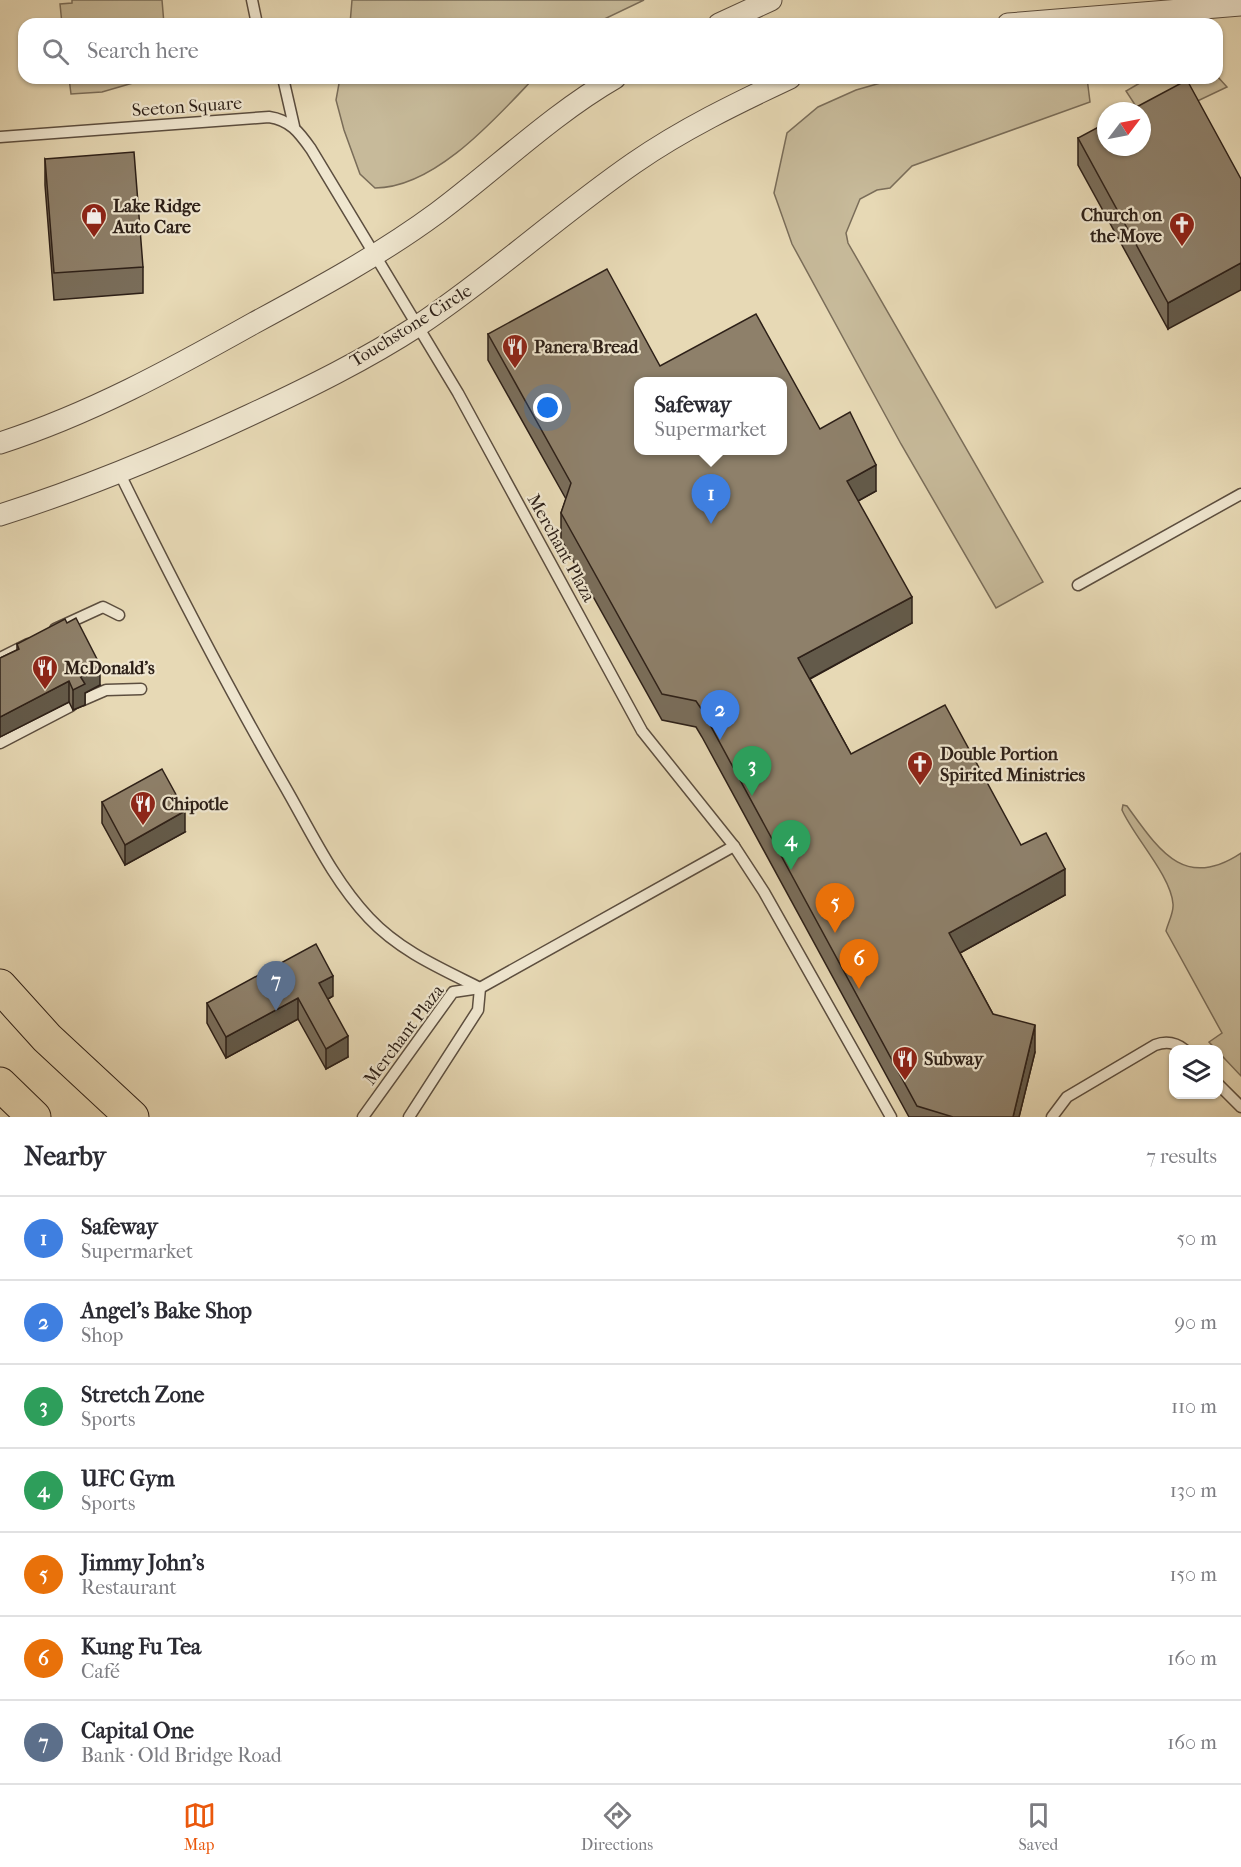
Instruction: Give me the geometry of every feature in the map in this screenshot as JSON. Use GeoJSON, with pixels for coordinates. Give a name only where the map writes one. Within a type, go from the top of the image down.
{"type":"FeatureCollection","features":[{"type":"Feature","properties":{"kind":"main road"},"geometry":{"type":"LineString","coordinates":[[0,986],[46,1038],[132,1117]]}},
{"type":"Feature","properties":{"kind":"main road"},"geometry":{"type":"LineString","coordinates":[[0,1084],[34,1117]]}},
{"type":"Feature","properties":{"kind":"street"},"geometry":{"type":"LineString","coordinates":[[732,18],[771,0]]}},
{"type":"Feature","properties":{"kind":"street"},"geometry":{"type":"LineString","coordinates":[[1082,18],[1241,5]]}},
{"type":"Feature","properties":{"kind":"street"},"geometry":{"type":"LineString","coordinates":[[0,443],[48,428],[144,384],[375,254],[436,214],[528,141],[607,84]]}},
{"type":"Feature","properties":{"kind":"street","name":"Touchstone Circle"},"geometry":{"type":"LineString","coordinates":[[0,515],[195,441],[323,380],[418,326],[483,280],[573,207],[636,162],[719,112],[777,84]]}},
{"type":"Feature","properties":{"kind":"lane"},"geometry":{"type":"LineString","coordinates":[[252,0],[255,18]]}},
{"type":"Feature","properties":{"kind":"lane"},"geometry":{"type":"LineString","coordinates":[[284,84],[294,126],[311,148],[375,254]]}},
{"type":"Feature","properties":{"kind":"lane","name":"Seeton Square"},"geometry":{"type":"LineString","coordinates":[[0,137],[269,117],[281,119],[294,126]]}},
{"type":"Feature","properties":{"kind":"lane","name":"Merchant Plaza"},"geometry":{"type":"LineString","coordinates":[[375,254],[458,393],[642,731],[734,846],[764,892],[891,1117]]}},
{"type":"Feature","properties":{"kind":"lane"},"geometry":{"type":"LineString","coordinates":[[118,472],[249,725],[342,885],[370,919],[394,941],[419,958],[480,988],[478,1010],[409,1117]]}},
{"type":"Feature","properties":{"kind":"lane"},"geometry":{"type":"LineString","coordinates":[[1078,585],[1241,494]]}},
{"type":"Feature","properties":{"kind":"lane"},"geometry":{"type":"LineString","coordinates":[[0,658],[94,609],[107,607],[119,615]]}},
{"type":"Feature","properties":{"kind":"lane"},"geometry":{"type":"LineString","coordinates":[[83,700],[106,690],[141,689]]}},
{"type":"Feature","properties":{"kind":"lane"},"geometry":{"type":"LineString","coordinates":[[0,743],[71,706]]}},
{"type":"Feature","properties":{"kind":"lane","name":"Merchant Plaza"},"geometry":{"type":"LineString","coordinates":[[363,1117],[453,992],[480,988],[734,846]]}},
{"type":"Feature","properties":{"kind":"lane"},"geometry":{"type":"LineString","coordinates":[[1052,1117],[1067,1097],[1155,1046],[1164,1042],[1178,1045]]}},
{"type":"Feature","properties":{"kind":"lane"},"geometry":{"type":"LineString","coordinates":[[1223,1089],[1241,1107]]}},
{"type":"Feature","properties":{"kind":"shaded area"},"geometry":{"type":"Polygon","coordinates":[[[72,0],[162,0],[164,18],[61,18],[60,4],[72,3],[72,0]]]}},
{"type":"Feature","properties":{"kind":"shaded area"},"geometry":{"type":"Polygon","coordinates":[[[352,0],[644,0],[606,18],[350,18],[352,0]]]}},
{"type":"Feature","properties":{"kind":"shaded area"},"geometry":{"type":"Polygon","coordinates":[[[1223,83],[1227,87],[1187,106],[1151,110],[1151,102],[1133,102],[1126,91],[1138,84],[1223,83]]]}},
{"type":"Feature","properties":{"kind":"shaded area"},"geometry":{"type":"Polygon","coordinates":[[[70,84],[129,84],[102,92],[71,94],[70,84]]]}},
{"type":"Feature","properties":{"kind":"shaded area"},"geometry":{"type":"Polygon","coordinates":[[[339,84],[528,84],[483,130],[442,164],[398,185],[375,188],[360,174],[336,100],[339,84]]]}},
{"type":"Feature","properties":{"kind":"shaded area"},"geometry":{"type":"Polygon","coordinates":[[[877,84],[1088,84],[1090,102],[912,166],[890,188],[877,190],[860,199],[846,233],[848,243],[1043,582],[996,608],[901,444],[792,244],[774,193],[787,133],[818,107],[856,90],[877,84]]]}},
{"type":"Feature","properties":{"kind":"shaded area"},"geometry":{"type":"Polygon","coordinates":[[[1123,805],[1127,806],[1162,850],[1188,866],[1204,868],[1221,864],[1241,853],[1241,1076],[1223,1057],[1223,1045],[1212,1045],[1209,1042],[1222,1033],[1166,931],[1173,907],[1171,893],[1159,869],[1122,810],[1123,805]]]}},
{"type":"Feature","properties":{"kind":"building","name":"Church on the Move"},"geometry":{"type":"Polygon","coordinates":[[[1180,84],[1189,84],[1241,179],[1241,263],[1168,303],[1078,138],[1097,128],[1097,156],[1151,156],[1151,102],[1146,102],[1180,84]]]}},
{"type":"Feature","properties":{"kind":"building","name":"Lake Ridge Auto Care"},"geometry":{"type":"Polygon","coordinates":[[[134,152],[143,267],[54,273],[45,159],[134,152]]]}},
{"type":"Feature","properties":{"kind":"building"},"geometry":{"type":"Polygon","coordinates":[[[607,269],[660,366],[756,314],[820,429],[850,412],[876,465],[847,481],[912,597],[798,658],[851,754],[945,705],[1021,845],[1046,833],[1065,869],[949,933],[993,1014],[1035,1025],[1013,1117],[953,1117],[917,1106],[702,710],[696,701],[662,694],[561,513],[571,483],[488,334],[607,269]]]}},
{"type":"Feature","properties":{"kind":"building","name":"McDonald's"},"geometry":{"type":"Polygon","coordinates":[[[76,618],[100,665],[80,676],[85,684],[73,690],[69,681],[0,717],[0,658],[19,649],[17,644],[65,619],[67,623],[76,618]]]}},
{"type":"Feature","properties":{"kind":"building"},"geometry":{"type":"Polygon","coordinates":[[[162,769],[185,811],[125,845],[102,802],[162,769]]]}},
{"type":"Feature","properties":{"kind":"building"},"geometry":{"type":"Polygon","coordinates":[[[316,944],[333,976],[319,983],[348,1036],[326,1049],[298,998],[226,1037],[207,1003],[316,944]]]}},
{"type":"Feature","properties":{"kind":"place","name":"Lake Ridge Auto Care"},"geometry":{"type":"Point","coordinates":[94,239]}},
{"type":"Feature","properties":{"kind":"place","name":"Church on the Move"},"geometry":{"type":"Point","coordinates":[1182,248]}},
{"type":"Feature","properties":{"kind":"place","name":"Panera Bread"},"geometry":{"type":"Point","coordinates":[515,370]}},
{"type":"Feature","properties":{"kind":"place","name":"Safeway"},"geometry":{"type":"Point","coordinates":[711,524]}},
{"type":"Feature","properties":{"kind":"place","name":"McDonald's"},"geometry":{"type":"Point","coordinates":[45,691]}},
{"type":"Feature","properties":{"kind":"place","name":"Angel's Bake Shop"},"geometry":{"type":"Point","coordinates":[720,740]}},
{"type":"Feature","properties":{"kind":"place","name":"Double Portion Spirited Ministries"},"geometry":{"type":"Point","coordinates":[920,787]}},
{"type":"Feature","properties":{"kind":"place","name":"Stretch Zone"},"geometry":{"type":"Point","coordinates":[752,796]}},
{"type":"Feature","properties":{"kind":"place","name":"Chipotle"},"geometry":{"type":"Point","coordinates":[143,827]}},
{"type":"Feature","properties":{"kind":"place","name":"UFC Gym"},"geometry":{"type":"Point","coordinates":[791,870]}},
{"type":"Feature","properties":{"kind":"place","name":"Jimmy John's"},"geometry":{"type":"Point","coordinates":[835,933]}},
{"type":"Feature","properties":{"kind":"place","name":"Kung Fu Tea"},"geometry":{"type":"Point","coordinates":[859,989]}},
{"type":"Feature","properties":{"kind":"place","name":"Capital One"},"geometry":{"type":"Point","coordinates":[276,1011]}},
{"type":"Feature","properties":{"kind":"place","name":"Subway"},"geometry":{"type":"Point","coordinates":[905,1082]}}]}
